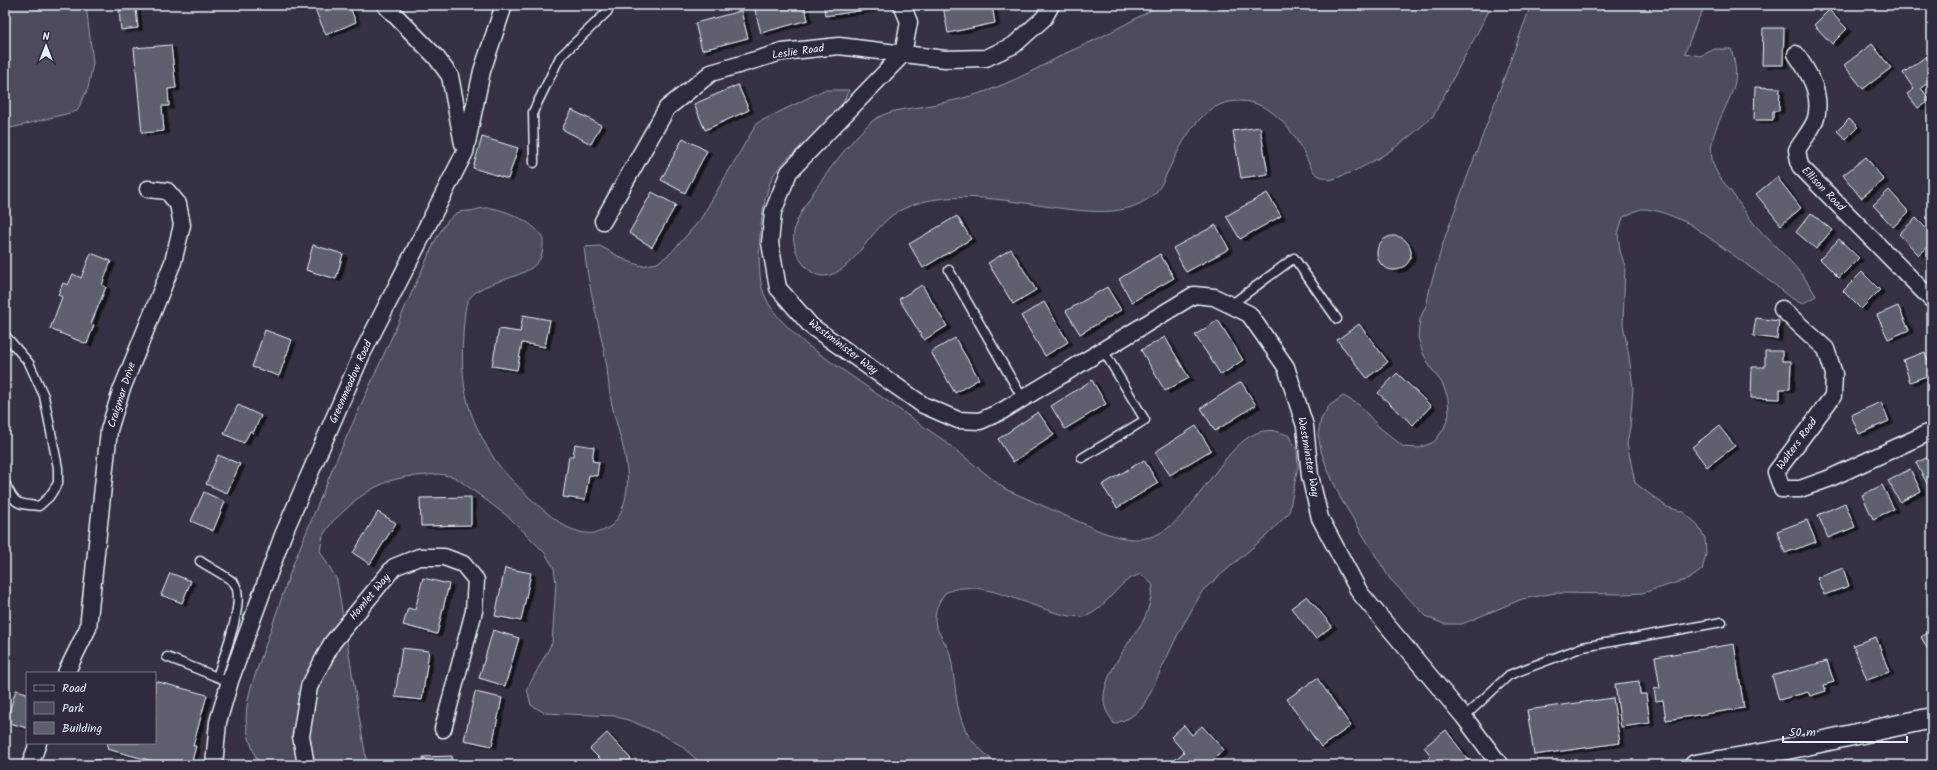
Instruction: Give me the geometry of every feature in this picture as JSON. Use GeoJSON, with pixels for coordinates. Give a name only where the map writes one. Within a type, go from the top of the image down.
{"type":"FeatureCollection","features":[{"type":"Feature","properties":{"kind":"street"},"geometry":{"type":"LineString","coordinates":[[385,5],[436,57],[450,76],[465,152]]}},
{"type":"Feature","properties":{"kind":"street","name":"Greenmeadow Road"},"geometry":{"type":"LineString","coordinates":[[214,765],[224,679],[283,535],[362,354],[465,152],[482,71],[504,5]]}},
{"type":"Feature","properties":{"kind":"street"},"geometry":{"type":"LineString","coordinates":[[902,5],[910,22],[903,54]]}},
{"type":"Feature","properties":{"kind":"street","name":"Leslie Road"},"geometry":{"type":"LineString","coordinates":[[603,221],[667,108],[711,73],[782,52],[839,46],[945,59],[986,58],[1014,45],[1044,18],[1051,5]]}},
{"type":"Feature","properties":{"kind":"street","name":"Westminister Way"},"geometry":{"type":"LineString","coordinates":[[903,54],[789,172],[773,212],[770,243],[778,288],[811,326],[923,405],[958,420],[980,421],[1002,411]]}},
{"type":"Feature","properties":{"kind":"street","name":"Ellison Road"},"geometry":{"type":"LineString","coordinates":[[1796,54],[1809,73],[1818,93],[1816,118],[1797,150],[1800,166],[1932,300]]}},
{"type":"Feature","properties":{"kind":"street","name":"Craigmar Drive"},"geometry":{"type":"LineString","coordinates":[[66,672],[88,628],[110,430],[121,391],[173,262],[182,225],[178,204],[167,191],[148,189]]}},
{"type":"Feature","properties":{"kind":"street","name":"Westminster Way"},"geometry":{"type":"LineString","coordinates":[[1002,411],[1194,295],[1214,297],[1232,304],[1249,314],[1286,368],[1305,426],[1310,476],[1320,518],[1360,593],[1464,717],[1500,765]]}},
{"type":"Feature","properties":{"kind":"street","name":"Walters Road"},"geometry":{"type":"LineString","coordinates":[[1782,309],[1826,349],[1834,374],[1833,396],[1776,472],[1782,489],[1800,489],[1828,479],[1932,431]]}},
{"type":"Feature","properties":{"kind":"street","name":"Hamlet Way"},"geometry":{"type":"LineString","coordinates":[[306,765],[300,736],[308,687],[332,643],[394,567],[419,557],[444,557],[463,564],[476,580],[474,611],[443,729]]}},
{"type":"Feature","properties":{"kind":"street"},"geometry":{"type":"LineString","coordinates":[[1694,765],[1774,755],[1932,718]]}},
{"type":"Feature","properties":{"kind":"street"},"geometry":{"type":"LineString","coordinates":[[30,765],[38,744]]}},
{"type":"Feature","properties":{"kind":"lane"},"geometry":{"type":"LineString","coordinates":[[534,163],[533,112],[560,57],[606,12],[611,5]]}},
{"type":"Feature","properties":{"kind":"lane"},"geometry":{"type":"LineString","coordinates":[[1232,304],[1294,258],[1337,319]]}},
{"type":"Feature","properties":{"kind":"lane"},"geometry":{"type":"LineString","coordinates":[[949,270],[1023,399]]}},
{"type":"Feature","properties":{"kind":"lane"},"geometry":{"type":"LineString","coordinates":[[5,335],[29,362],[44,396],[58,468],[58,483],[49,497],[39,506],[23,505],[13,500],[5,483]]}},
{"type":"Feature","properties":{"kind":"lane"},"geometry":{"type":"LineString","coordinates":[[1082,458],[1145,420],[1103,350]]}},
{"type":"Feature","properties":{"kind":"lane"},"geometry":{"type":"LineString","coordinates":[[167,657],[224,679],[238,596],[234,583],[200,561]]}},
{"type":"Feature","properties":{"kind":"lane"},"geometry":{"type":"LineString","coordinates":[[1464,717],[1509,674],[1583,647],[1722,622]]}},
{"type":"Feature","properties":{"kind":"green space"},"geometry":{"type":"Polygon","coordinates":[[[5,5],[86,5],[93,63],[88,88],[77,111],[11,128],[5,127],[5,5]]]}},
{"type":"Feature","properties":{"kind":"green space"},"geometry":{"type":"Polygon","coordinates":[[[1160,5],[1492,5],[1433,116],[1398,146],[1372,162],[1345,175],[1330,180],[1315,173],[1293,134],[1271,111],[1252,102],[1227,102],[1215,107],[1196,124],[1181,147],[1159,189],[1151,197],[1136,205],[1120,210],[1097,212],[984,198],[941,198],[921,202],[892,215],[855,256],[837,272],[827,276],[817,275],[803,264],[797,254],[794,243],[795,226],[799,215],[844,151],[868,125],[877,118],[895,111],[957,100],[997,87],[1095,40],[1160,5]]]}},
{"type":"Feature","properties":{"kind":"green space"},"geometry":{"type":"Polygon","coordinates":[[[1531,5],[1706,5],[1697,21],[1685,53],[1700,56],[1715,49],[1731,49],[1736,73],[1729,100],[1713,139],[1711,149],[1713,164],[1717,173],[1755,225],[1796,267],[1816,296],[1802,304],[1788,296],[1690,224],[1673,216],[1653,210],[1641,209],[1623,217],[1618,234],[1620,251],[1625,266],[1623,324],[1633,388],[1630,427],[1627,443],[1635,483],[1667,507],[1683,512],[1696,523],[1705,538],[1706,554],[1702,570],[1689,579],[1642,593],[1555,593],[1522,599],[1462,624],[1444,624],[1427,617],[1390,579],[1341,499],[1327,468],[1321,451],[1318,434],[1321,419],[1329,406],[1343,396],[1358,404],[1379,427],[1404,447],[1419,448],[1434,442],[1443,430],[1449,415],[1448,398],[1442,383],[1431,368],[1423,353],[1418,337],[1420,319],[1427,303],[1430,287],[1445,237],[1531,5]]]}},
{"type":"Feature","properties":{"kind":"green space"},"geometry":{"type":"Polygon","coordinates":[[[824,90],[849,90],[833,123],[799,149],[777,170],[771,180],[766,194],[760,230],[759,267],[764,294],[777,315],[788,328],[807,345],[943,440],[1005,489],[1114,536],[1138,539],[1150,537],[1167,528],[1183,514],[1227,458],[1242,442],[1258,433],[1275,431],[1290,436],[1297,451],[1298,466],[1289,513],[1266,536],[1203,590],[1178,634],[1142,708],[1129,718],[1114,724],[1106,710],[1104,700],[1105,688],[1109,676],[1143,621],[1151,599],[1153,585],[1141,574],[1127,581],[1094,612],[1089,615],[1078,617],[1064,615],[1011,597],[977,588],[960,588],[945,593],[937,606],[935,621],[937,629],[950,654],[961,720],[971,739],[998,765],[703,765],[680,745],[663,735],[631,721],[614,716],[545,713],[531,705],[527,689],[552,643],[556,583],[554,568],[545,553],[510,518],[455,477],[439,474],[405,477],[389,481],[372,489],[357,499],[333,521],[323,535],[320,551],[337,580],[367,765],[259,765],[248,735],[246,718],[248,699],[294,562],[338,456],[436,239],[453,215],[460,212],[485,208],[504,211],[520,218],[535,228],[543,239],[540,259],[531,268],[478,290],[469,299],[465,311],[463,345],[465,392],[479,432],[495,460],[509,477],[551,516],[561,523],[580,532],[597,533],[612,525],[620,514],[627,492],[627,477],[626,461],[611,400],[607,367],[588,277],[584,247],[600,246],[627,261],[642,266],[657,263],[671,253],[700,220],[757,123],[824,90]]]}},
{"type":"Feature","properties":{"kind":"building"},"geometry":{"type":"Polygon","coordinates":[[[313,5],[349,5],[356,22],[326,35],[313,5]]]}},
{"type":"Feature","properties":{"kind":"building"},"geometry":{"type":"Polygon","coordinates":[[[761,5],[804,5],[808,20],[761,33],[754,7],[761,5]]]}},
{"type":"Feature","properties":{"kind":"building"},"geometry":{"type":"Polygon","coordinates":[[[824,5],[872,5],[872,9],[825,16],[824,5]]]}},
{"type":"Feature","properties":{"kind":"building"},"geometry":{"type":"Polygon","coordinates":[[[992,5],[995,23],[948,33],[943,6],[992,5]]]}},
{"type":"Feature","properties":{"kind":"building"},"geometry":{"type":"Polygon","coordinates":[[[136,9],[138,28],[121,30],[119,11],[136,9]]]}},
{"type":"Feature","properties":{"kind":"building"},"geometry":{"type":"Polygon","coordinates":[[[1829,10],[1847,29],[1832,44],[1814,25],[1829,10]]]}},
{"type":"Feature","properties":{"kind":"building"},"geometry":{"type":"Polygon","coordinates":[[[741,11],[748,38],[702,50],[695,23],[741,11]]]}},
{"type":"Feature","properties":{"kind":"building"},"geometry":{"type":"Polygon","coordinates":[[[1763,28],[1784,28],[1783,65],[1762,65],[1763,28]]]}},
{"type":"Feature","properties":{"kind":"building"},"geometry":{"type":"Polygon","coordinates":[[[1872,44],[1891,68],[1863,89],[1844,65],[1872,44]]]}},
{"type":"Feature","properties":{"kind":"building"},"geometry":{"type":"Polygon","coordinates":[[[171,45],[176,88],[168,89],[169,106],[162,106],[164,131],[142,133],[134,48],[171,45]]]}},
{"type":"Feature","properties":{"kind":"building"},"geometry":{"type":"Polygon","coordinates":[[[1932,52],[1932,80],[1921,88],[1930,100],[1918,108],[1907,94],[1914,89],[1903,73],[1932,52]]]}},
{"type":"Feature","properties":{"kind":"building"},"geometry":{"type":"Polygon","coordinates":[[[738,85],[749,110],[705,130],[694,104],[738,85]]]}},
{"type":"Feature","properties":{"kind":"building"},"geometry":{"type":"Polygon","coordinates":[[[1755,87],[1780,88],[1779,111],[1773,111],[1773,120],[1754,120],[1755,87]]]}},
{"type":"Feature","properties":{"kind":"building"},"geometry":{"type":"Polygon","coordinates":[[[572,110],[601,125],[591,144],[562,129],[572,110]]]}},
{"type":"Feature","properties":{"kind":"building"},"geometry":{"type":"Polygon","coordinates":[[[1849,119],[1858,127],[1846,139],[1837,131],[1849,119]]]}},
{"type":"Feature","properties":{"kind":"building"},"geometry":{"type":"Polygon","coordinates":[[[1260,127],[1268,174],[1241,178],[1233,131],[1260,127]]]}},
{"type":"Feature","properties":{"kind":"building"},"geometry":{"type":"Polygon","coordinates":[[[482,137],[518,148],[508,179],[473,168],[482,137]]]}},
{"type":"Feature","properties":{"kind":"building"},"geometry":{"type":"Polygon","coordinates":[[[683,138],[707,151],[685,193],[661,180],[683,138]]]}},
{"type":"Feature","properties":{"kind":"building"},"geometry":{"type":"Polygon","coordinates":[[[1866,157],[1884,180],[1861,198],[1843,175],[1866,157]]]}},
{"type":"Feature","properties":{"kind":"building"},"geometry":{"type":"Polygon","coordinates":[[[1777,177],[1801,208],[1781,225],[1756,194],[1777,177]]]}},
{"type":"Feature","properties":{"kind":"building"},"geometry":{"type":"Polygon","coordinates":[[[1889,190],[1909,212],[1893,227],[1873,205],[1889,190]]]}},
{"type":"Feature","properties":{"kind":"building"},"geometry":{"type":"Polygon","coordinates":[[[652,192],[676,205],[652,247],[629,233],[652,192]]]}},
{"type":"Feature","properties":{"kind":"building"},"geometry":{"type":"Polygon","coordinates":[[[1267,193],[1281,216],[1240,239],[1226,216],[1267,193]]]}},
{"type":"Feature","properties":{"kind":"building"},"geometry":{"type":"Polygon","coordinates":[[[1811,213],[1832,230],[1816,249],[1796,232],[1811,213]]]}},
{"type":"Feature","properties":{"kind":"building"},"geometry":{"type":"Polygon","coordinates":[[[957,216],[971,239],[923,268],[909,244],[957,216]]]}},
{"type":"Feature","properties":{"kind":"building"},"geometry":{"type":"Polygon","coordinates":[[[1916,218],[1932,234],[1932,243],[1919,255],[1899,234],[1916,218]]]}},
{"type":"Feature","properties":{"kind":"building"},"geometry":{"type":"Polygon","coordinates":[[[1216,225],[1229,249],[1186,272],[1173,248],[1216,225]]]}},
{"type":"Feature","properties":{"kind":"building"},"geometry":{"type":"Polygon","coordinates":[[[1391,236],[1397,236],[1401,237],[1408,243],[1411,253],[1410,260],[1404,267],[1397,270],[1391,270],[1387,269],[1380,263],[1377,256],[1377,250],[1378,246],[1384,239],[1391,236]]]}},
{"type":"Feature","properties":{"kind":"building"},"geometry":{"type":"Polygon","coordinates":[[[1839,239],[1859,258],[1839,278],[1820,259],[1839,239]]]}},
{"type":"Feature","properties":{"kind":"building"},"geometry":{"type":"Polygon","coordinates":[[[313,245],[343,254],[336,279],[306,270],[313,245]]]}},
{"type":"Feature","properties":{"kind":"building"},"geometry":{"type":"Polygon","coordinates":[[[1011,249],[1036,290],[1013,304],[988,263],[1011,249]]]}},
{"type":"Feature","properties":{"kind":"building"},"geometry":{"type":"Polygon","coordinates":[[[91,253],[111,261],[102,285],[106,287],[91,324],[94,325],[87,344],[50,329],[62,297],[58,295],[63,283],[68,285],[73,274],[81,278],[91,253]]]}},
{"type":"Feature","properties":{"kind":"building"},"geometry":{"type":"Polygon","coordinates":[[[1160,254],[1174,278],[1132,302],[1119,279],[1160,254]]]}},
{"type":"Feature","properties":{"kind":"building"},"geometry":{"type":"Polygon","coordinates":[[[1862,272],[1880,290],[1861,309],[1843,291],[1862,272]]]}},
{"type":"Feature","properties":{"kind":"building"},"geometry":{"type":"Polygon","coordinates":[[[922,285],[947,326],[924,340],[899,299],[922,285]]]}},
{"type":"Feature","properties":{"kind":"building"},"geometry":{"type":"Polygon","coordinates":[[[1107,287],[1121,310],[1080,334],[1066,311],[1107,287]]]}},
{"type":"Feature","properties":{"kind":"building"},"geometry":{"type":"Polygon","coordinates":[[[1044,302],[1068,342],[1045,356],[1021,316],[1044,302]]]}},
{"type":"Feature","properties":{"kind":"building"},"geometry":{"type":"Polygon","coordinates":[[[1898,306],[1909,330],[1888,339],[1877,315],[1898,306]]]}},
{"type":"Feature","properties":{"kind":"building"},"geometry":{"type":"Polygon","coordinates":[[[523,315],[550,320],[545,347],[522,343],[517,370],[492,366],[499,329],[520,332],[523,315]]]}},
{"type":"Feature","properties":{"kind":"building"},"geometry":{"type":"Polygon","coordinates":[[[1756,318],[1779,321],[1777,339],[1753,336],[1756,318]]]}},
{"type":"Feature","properties":{"kind":"building"},"geometry":{"type":"Polygon","coordinates":[[[1218,320],[1243,360],[1221,375],[1195,335],[1218,320]]]}},
{"type":"Feature","properties":{"kind":"building"},"geometry":{"type":"Polygon","coordinates":[[[1359,324],[1388,362],[1367,378],[1337,340],[1359,324]]]}},
{"type":"Feature","properties":{"kind":"building"},"geometry":{"type":"Polygon","coordinates":[[[265,330],[292,340],[279,376],[252,367],[265,330]]]}},
{"type":"Feature","properties":{"kind":"building"},"geometry":{"type":"Polygon","coordinates":[[[1165,337],[1189,378],[1165,391],[1141,350],[1165,337]]]}},
{"type":"Feature","properties":{"kind":"building"},"geometry":{"type":"Polygon","coordinates":[[[955,338],[979,379],[955,393],[931,352],[955,338]]]}},
{"type":"Feature","properties":{"kind":"building"},"geometry":{"type":"Polygon","coordinates":[[[1765,351],[1782,351],[1782,361],[1791,361],[1790,389],[1780,389],[1780,399],[1751,398],[1752,367],[1765,367],[1765,351]]]}},
{"type":"Feature","properties":{"kind":"building"},"geometry":{"type":"Polygon","coordinates":[[[1925,352],[1932,374],[1910,382],[1903,360],[1925,352]]]}},
{"type":"Feature","properties":{"kind":"building"},"geometry":{"type":"Polygon","coordinates":[[[1397,373],[1431,406],[1413,425],[1378,393],[1397,373]]]}},
{"type":"Feature","properties":{"kind":"building"},"geometry":{"type":"Polygon","coordinates":[[[1092,380],[1106,404],[1065,429],[1051,406],[1092,380]]]}},
{"type":"Feature","properties":{"kind":"building"},"geometry":{"type":"Polygon","coordinates":[[[1241,382],[1256,405],[1215,431],[1201,408],[1241,382]]]}},
{"type":"Feature","properties":{"kind":"building"},"geometry":{"type":"Polygon","coordinates":[[[1881,402],[1889,421],[1859,434],[1851,415],[1881,402]]]}},
{"type":"Feature","properties":{"kind":"building"},"geometry":{"type":"Polygon","coordinates":[[[238,405],[261,416],[253,433],[250,431],[244,443],[224,434],[238,405]]]}},
{"type":"Feature","properties":{"kind":"building"},"geometry":{"type":"Polygon","coordinates":[[[1038,412],[1054,435],[1013,462],[998,439],[1038,412]]]}},
{"type":"Feature","properties":{"kind":"building"},"geometry":{"type":"Polygon","coordinates":[[[1196,426],[1211,450],[1170,475],[1155,452],[1196,426]]]}},
{"type":"Feature","properties":{"kind":"building"},"geometry":{"type":"Polygon","coordinates":[[[1719,426],[1735,446],[1707,467],[1692,447],[1719,426]]]}},
{"type":"Feature","properties":{"kind":"building"},"geometry":{"type":"Polygon","coordinates":[[[575,444],[594,447],[592,461],[599,462],[597,476],[589,475],[585,500],[563,497],[569,456],[573,456],[575,444]]]}},
{"type":"Feature","properties":{"kind":"building"},"geometry":{"type":"Polygon","coordinates":[[[218,455],[240,464],[227,493],[206,484],[218,455]]]}},
{"type":"Feature","properties":{"kind":"building"},"geometry":{"type":"Polygon","coordinates":[[[1932,455],[1932,488],[1930,489],[1916,463],[1932,455]]]}},
{"type":"Feature","properties":{"kind":"building"},"geometry":{"type":"Polygon","coordinates":[[[1144,460],[1158,483],[1117,508],[1102,485],[1144,460]]]}},
{"type":"Feature","properties":{"kind":"building"},"geometry":{"type":"Polygon","coordinates":[[[1910,469],[1921,491],[1900,502],[1888,481],[1910,469]]]}},
{"type":"Feature","properties":{"kind":"building"},"geometry":{"type":"Polygon","coordinates":[[[1882,485],[1894,509],[1873,519],[1862,495],[1882,485]]]}},
{"type":"Feature","properties":{"kind":"building"},"geometry":{"type":"Polygon","coordinates":[[[204,492],[225,502],[213,531],[191,521],[204,492]]]}},
{"type":"Feature","properties":{"kind":"building"},"geometry":{"type":"Polygon","coordinates":[[[471,497],[471,525],[421,526],[420,498],[471,497]]]}},
{"type":"Feature","properties":{"kind":"building"},"geometry":{"type":"Polygon","coordinates":[[[1845,503],[1855,527],[1828,538],[1818,515],[1845,503]]]}},
{"type":"Feature","properties":{"kind":"building"},"geometry":{"type":"Polygon","coordinates":[[[378,512],[396,523],[370,564],[353,553],[378,512]]]}},
{"type":"Feature","properties":{"kind":"building"},"geometry":{"type":"Polygon","coordinates":[[[1807,520],[1816,542],[1785,553],[1777,531],[1807,520]]]}},
{"type":"Feature","properties":{"kind":"building"},"geometry":{"type":"Polygon","coordinates":[[[505,568],[531,573],[521,621],[495,616],[505,568]]]}},
{"type":"Feature","properties":{"kind":"building"},"geometry":{"type":"Polygon","coordinates":[[[1843,568],[1849,586],[1824,595],[1817,578],[1843,568]]]}},
{"type":"Feature","properties":{"kind":"building"},"geometry":{"type":"Polygon","coordinates":[[[170,573],[191,581],[182,603],[161,595],[170,573]]]}},
{"type":"Feature","properties":{"kind":"building"},"geometry":{"type":"Polygon","coordinates":[[[423,578],[449,584],[437,634],[403,625],[408,608],[415,610],[423,578]]]}},
{"type":"Feature","properties":{"kind":"building"},"geometry":{"type":"Polygon","coordinates":[[[1307,596],[1332,626],[1316,639],[1291,608],[1307,596]]]}},
{"type":"Feature","properties":{"kind":"building"},"geometry":{"type":"Polygon","coordinates":[[[493,630],[519,638],[505,686],[479,678],[493,630]]]}},
{"type":"Feature","properties":{"kind":"building"},"geometry":{"type":"Polygon","coordinates":[[[1932,630],[1932,654],[1931,655],[1921,637],[1932,630]]]}},
{"type":"Feature","properties":{"kind":"building"},"geometry":{"type":"Polygon","coordinates":[[[1876,637],[1889,672],[1867,680],[1853,645],[1876,637]]]}},
{"type":"Feature","properties":{"kind":"building"},"geometry":{"type":"Polygon","coordinates":[[[1734,644],[1744,708],[1666,720],[1663,700],[1656,701],[1654,689],[1660,688],[1655,657],[1734,644]]]}},
{"type":"Feature","properties":{"kind":"building"},"geometry":{"type":"Polygon","coordinates":[[[402,648],[429,651],[422,700],[395,697],[402,648]]]}},
{"type":"Feature","properties":{"kind":"building"},"geometry":{"type":"Polygon","coordinates":[[[1827,661],[1834,682],[1824,685],[1826,691],[1810,696],[1808,692],[1779,700],[1772,676],[1827,661]]]}},
{"type":"Feature","properties":{"kind":"building"},"geometry":{"type":"Polygon","coordinates":[[[1317,678],[1351,726],[1321,747],[1287,699],[1317,678]]]}},
{"type":"Feature","properties":{"kind":"building"},"geometry":{"type":"Polygon","coordinates":[[[156,681],[207,695],[193,746],[196,746],[191,765],[167,765],[107,749],[108,744],[156,744],[156,681]]]}},
{"type":"Feature","properties":{"kind":"building"},"geometry":{"type":"Polygon","coordinates":[[[1639,681],[1640,694],[1646,694],[1650,723],[1621,727],[1615,684],[1639,681]]]}},
{"type":"Feature","properties":{"kind":"building"},"geometry":{"type":"Polygon","coordinates":[[[5,687],[8,688],[5,699],[5,687]]]}},
{"type":"Feature","properties":{"kind":"building"},"geometry":{"type":"Polygon","coordinates":[[[16,690],[26,693],[26,728],[6,722],[16,690]]]}},
{"type":"Feature","properties":{"kind":"building"},"geometry":{"type":"Polygon","coordinates":[[[475,692],[502,698],[492,746],[464,740],[475,692]]]}},
{"type":"Feature","properties":{"kind":"building"},"geometry":{"type":"Polygon","coordinates":[[[1613,698],[1620,743],[1534,755],[1527,710],[1613,698]]]}},
{"type":"Feature","properties":{"kind":"building"},"geometry":{"type":"Polygon","coordinates":[[[1184,725],[1192,735],[1202,726],[1224,750],[1207,765],[1169,765],[1184,752],[1171,737],[1184,725]]]}},
{"type":"Feature","properties":{"kind":"building"},"geometry":{"type":"Polygon","coordinates":[[[1446,730],[1472,765],[1427,764],[1430,762],[1428,759],[1431,756],[1424,747],[1446,730]]]}},
{"type":"Feature","properties":{"kind":"building"},"geometry":{"type":"Polygon","coordinates":[[[607,733],[631,759],[625,765],[606,765],[590,749],[607,733]]]}},
{"type":"Feature","properties":{"kind":"building"},"geometry":{"type":"Polygon","coordinates":[[[452,756],[453,765],[423,765],[423,757],[452,756]]]}}]}
